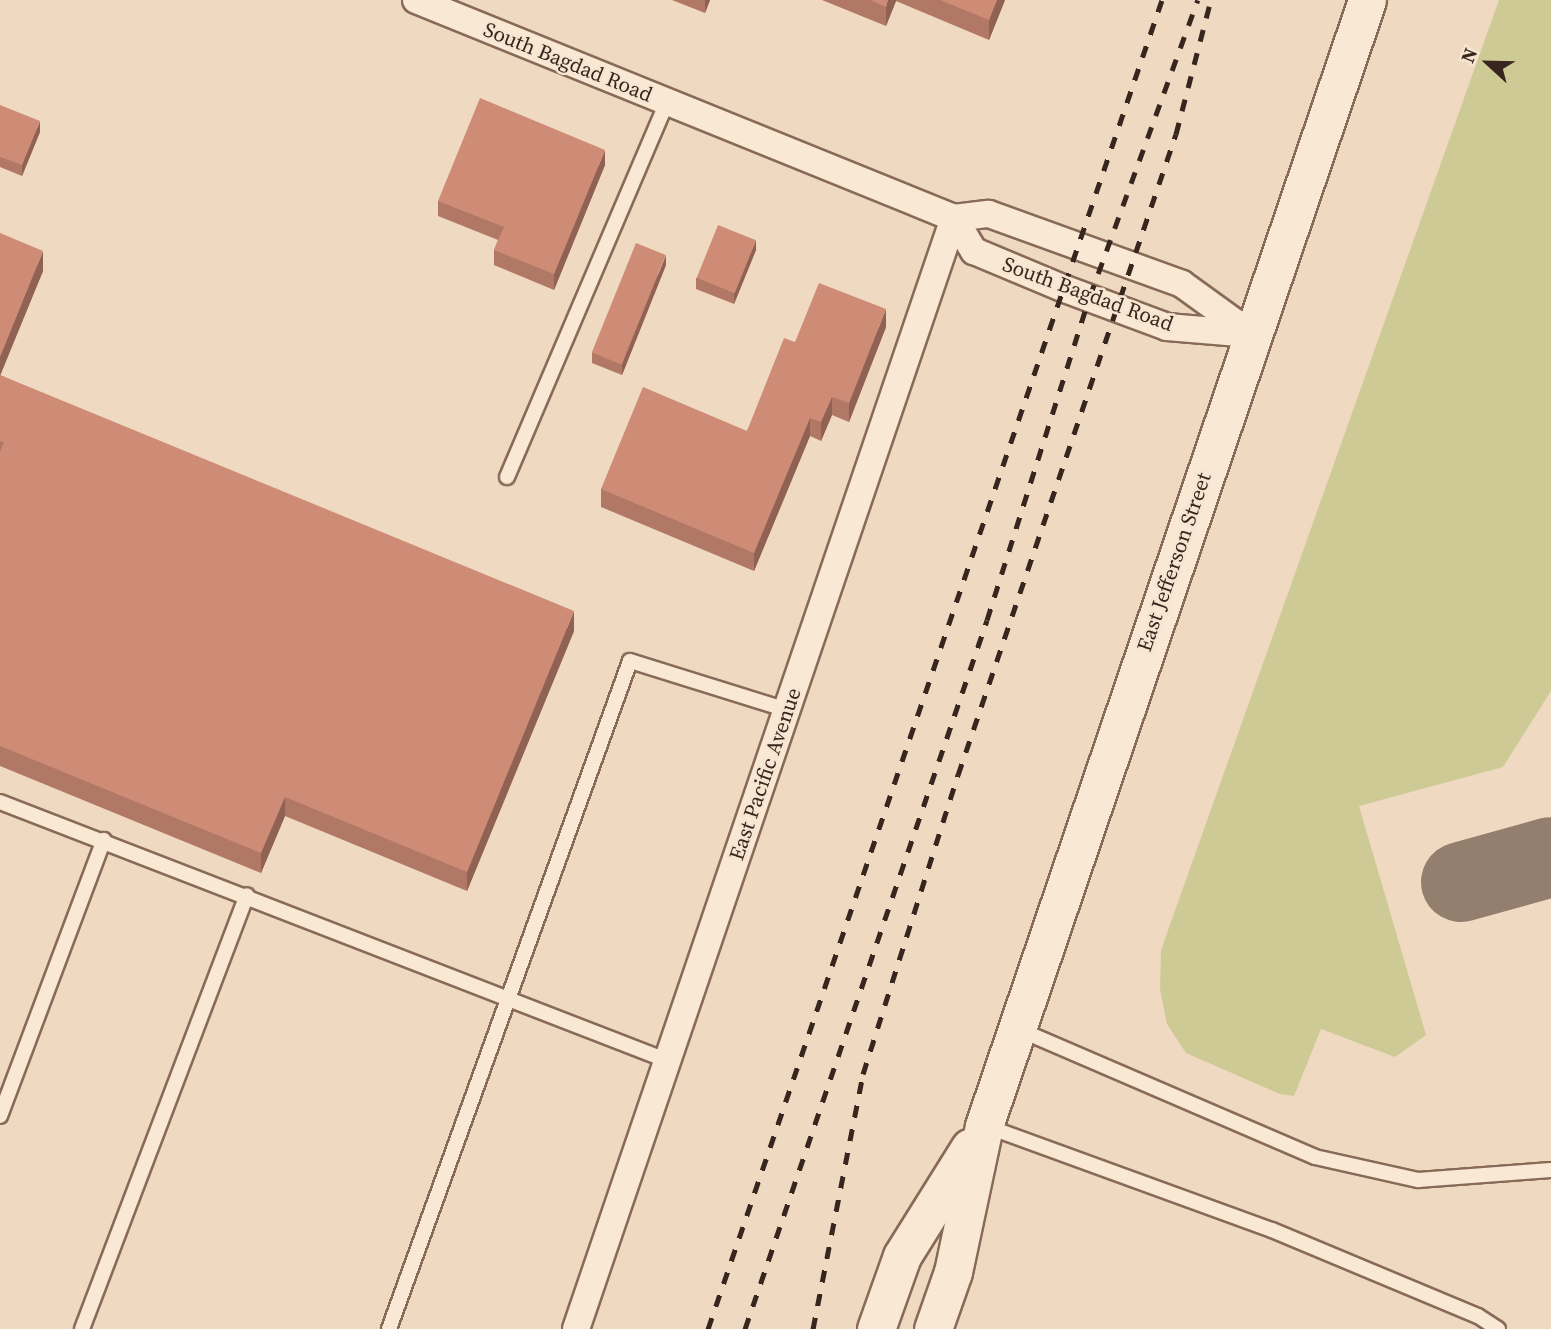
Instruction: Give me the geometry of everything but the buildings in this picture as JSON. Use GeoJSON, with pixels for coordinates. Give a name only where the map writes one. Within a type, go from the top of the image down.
{"type":"FeatureCollection","features":[{"type":"Feature","properties":{"kind":"main road","name":"East Jefferson Street"},"geometry":{"type":"LineString","coordinates":[[933,1329],[953,1272],[984,1126],[1251,334],[1367,0]]}},
{"type":"Feature","properties":{"kind":"main road","name":"East Jefferson Street"},"geometry":{"type":"LineString","coordinates":[[876,1329],[902,1256],[984,1126]]}},
{"type":"Feature","properties":{"kind":"street","name":"South Bagdad Road"},"geometry":{"type":"LineString","coordinates":[[416,0],[954,218],[989,214],[1182,284],[1251,334]]}},
{"type":"Feature","properties":{"kind":"street","name":"South Bagdad Road"},"geometry":{"type":"LineString","coordinates":[[954,218],[974,251],[1065,289],[1167,327],[1251,334]]}},
{"type":"Feature","properties":{"kind":"street","name":"East Pacific Avenue"},"geometry":{"type":"LineString","coordinates":[[576,1329],[954,218]]}},
{"type":"Feature","properties":{"kind":"lane"},"geometry":{"type":"LineString","coordinates":[[507,477],[667,102]]}},
{"type":"Feature","properties":{"kind":"lane"},"geometry":{"type":"LineString","coordinates":[[389,1329],[630,661],[787,710]]}},
{"type":"Feature","properties":{"kind":"lane"},"geometry":{"type":"LineString","coordinates":[[0,802],[247,895],[666,1060]]}},
{"type":"Feature","properties":{"kind":"lane"},"geometry":{"type":"LineString","coordinates":[[0,1116],[104,841]]}},
{"type":"Feature","properties":{"kind":"lane"},"geometry":{"type":"LineString","coordinates":[[82,1329],[247,895]]}},
{"type":"Feature","properties":{"kind":"lane"},"geometry":{"type":"LineString","coordinates":[[1017,1028],[1315,1157],[1418,1180],[1551,1170]]}},
{"type":"Feature","properties":{"kind":"lane"},"geometry":{"type":"LineString","coordinates":[[984,1126],[1272,1230],[1478,1316],[1498,1329]]}},
{"type":"Feature","properties":{"kind":"shaded area"},"geometry":{"type":"Polygon","coordinates":[[[1499,0],[1551,0],[1551,691],[1503,767],[1359,806],[1426,1035],[1395,1057],[1321,1029],[1294,1096],[1280,1094],[1186,1053],[1167,1024],[1160,989],[1161,950],[1499,0]]]}},
{"type":"Feature","properties":{"kind":"taxiway"},"geometry":{"type":"LineString","coordinates":[[1461,882],[1551,857]]}},
{"type":"Feature","properties":{"kind":"railway"},"geometry":{"type":"LineString","coordinates":[[708,1329],[1162,0]]}},
{"type":"Feature","properties":{"kind":"railway"},"geometry":{"type":"LineString","coordinates":[[745,1329],[987,620],[1090,296],[1198,0]]}},
{"type":"Feature","properties":{"kind":"railway"},"geometry":{"type":"LineString","coordinates":[[813,1329],[863,1074],[958,775],[1176,134],[1211,0]]}}]}
